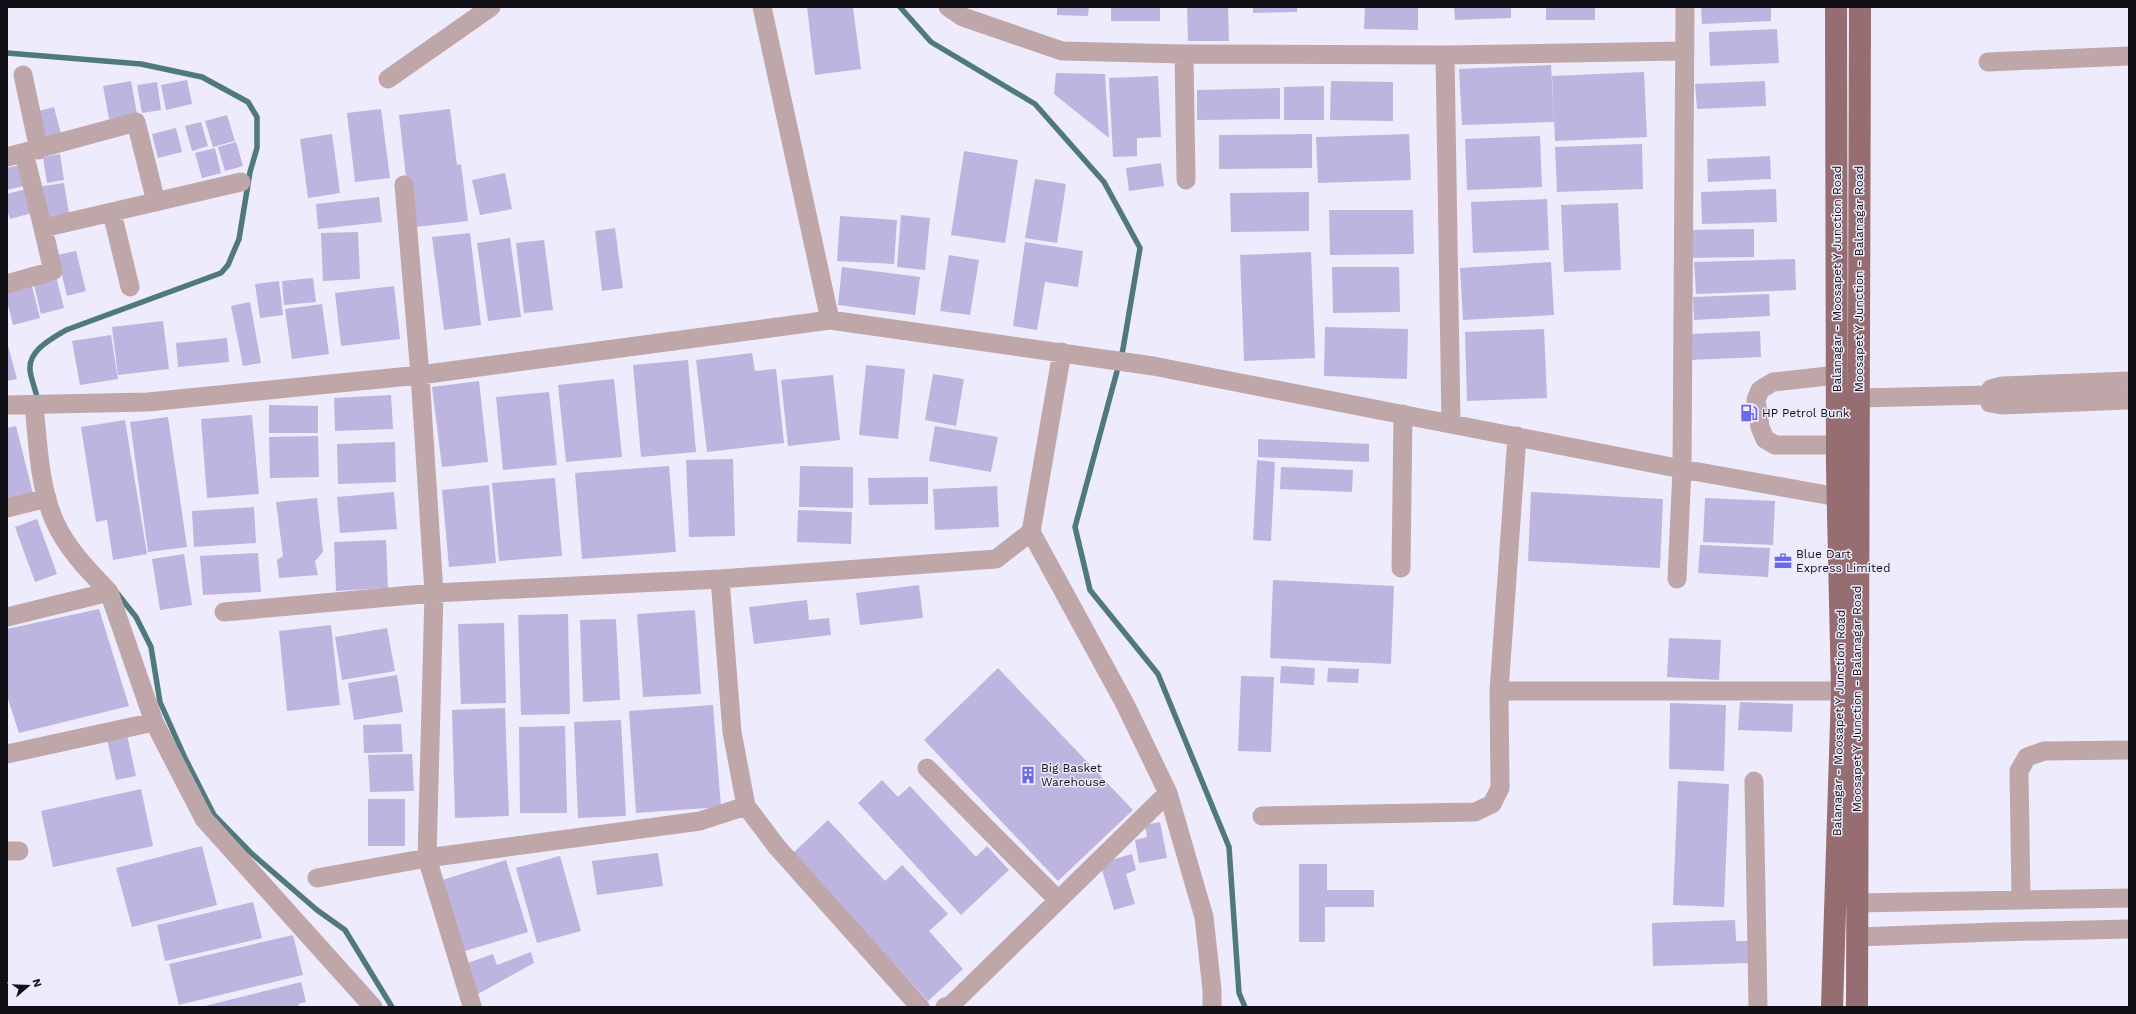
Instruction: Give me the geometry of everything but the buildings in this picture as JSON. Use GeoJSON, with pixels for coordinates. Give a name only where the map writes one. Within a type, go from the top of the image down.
{"type":"FeatureCollection","features":[{"type":"Feature","properties":{"kind":"main road","name":"Balanagar - Moosapet Y Junction Road"},"geometry":{"type":"LineString","coordinates":[[1832,1007],[1842,691],[1837,445],[1836,7]]}},
{"type":"Feature","properties":{"kind":"main road","name":"Moosapet Y Junction - Balanagar Road"},"geometry":{"type":"LineString","coordinates":[[1858,1007],[1858,398],[1860,7]]}},
{"type":"Feature","properties":{"kind":"street"},"geometry":{"type":"LineString","coordinates":[[388,79],[490,7]]}},
{"type":"Feature","properties":{"kind":"street"},"geometry":{"type":"LineString","coordinates":[[762,7],[830,320]]}},
{"type":"Feature","properties":{"kind":"street"},"geometry":{"type":"LineString","coordinates":[[948,7],[963,17],[1062,51],[1184,54],[1445,55],[1683,51]]}},
{"type":"Feature","properties":{"kind":"street"},"geometry":{"type":"LineString","coordinates":[[1677,579],[1682,469],[1684,7]]}},
{"type":"Feature","properties":{"kind":"street"},"geometry":{"type":"LineString","coordinates":[[1184,54],[1186,180]]}},
{"type":"Feature","properties":{"kind":"street"},"geometry":{"type":"LineString","coordinates":[[1445,55],[1451,423]]}},
{"type":"Feature","properties":{"kind":"street"},"geometry":{"type":"LineString","coordinates":[[1988,62],[2129,56]]}},
{"type":"Feature","properties":{"kind":"street"},"geometry":{"type":"LineString","coordinates":[[7,284],[53,271],[23,153],[23,75]]}},
{"type":"Feature","properties":{"kind":"street"},"geometry":{"type":"LineString","coordinates":[[23,153],[136,122],[156,202]]}},
{"type":"Feature","properties":{"kind":"street"},"geometry":{"type":"LineString","coordinates":[[43,228],[241,182]]}},
{"type":"Feature","properties":{"kind":"street"},"geometry":{"type":"LineString","coordinates":[[404,185],[420,375],[434,593],[426,858],[472,1006]]}},
{"type":"Feature","properties":{"kind":"street"},"geometry":{"type":"LineString","coordinates":[[112,213],[130,287]]}},
{"type":"Feature","properties":{"kind":"street"},"geometry":{"type":"LineString","coordinates":[[7,405],[148,402],[420,375],[830,320],[1092,356],[1153,366],[1682,469],[1838,497]]}},
{"type":"Feature","properties":{"kind":"street"},"geometry":{"type":"LineString","coordinates":[[1062,352],[1031,532],[1125,704],[1168,793],[1204,917],[1212,990],[1212,1007]]}},
{"type":"Feature","properties":{"kind":"street"},"geometry":{"type":"LineString","coordinates":[[1837,375],[1773,382],[1760,390],[1756,400],[1760,427],[1765,439],[1775,445],[1837,445]]}},
{"type":"Feature","properties":{"kind":"street"},"geometry":{"type":"LineString","coordinates":[[2129,381],[2002,386],[1991,389],[1988,395],[1990,403],[2002,405],[2129,400]]}},
{"type":"Feature","properties":{"kind":"street"},"geometry":{"type":"LineString","coordinates":[[1858,398],[1988,395]]}},
{"type":"Feature","properties":{"kind":"street"},"geometry":{"type":"LineString","coordinates":[[34,405],[47,498],[55,522],[67,543],[88,571],[109,592],[154,722],[204,819],[373,1007]]}},
{"type":"Feature","properties":{"kind":"street"},"geometry":{"type":"LineString","coordinates":[[1401,568],[1403,414]]}},
{"type":"Feature","properties":{"kind":"street"},"geometry":{"type":"LineString","coordinates":[[1262,816],[1475,812],[1492,804],[1500,788],[1499,691],[1517,436]]}},
{"type":"Feature","properties":{"kind":"street"},"geometry":{"type":"LineString","coordinates":[[7,508],[47,498]]}},
{"type":"Feature","properties":{"kind":"street"},"geometry":{"type":"LineString","coordinates":[[224,612],[434,593],[720,579],[996,559],[1031,532]]}},
{"type":"Feature","properties":{"kind":"street"},"geometry":{"type":"LineString","coordinates":[[720,579],[732,732],[746,806],[777,847],[920,1007]]}},
{"type":"Feature","properties":{"kind":"street"},"geometry":{"type":"LineString","coordinates":[[7,617],[109,592]]}},
{"type":"Feature","properties":{"kind":"street"},"geometry":{"type":"LineString","coordinates":[[1499,691],[1842,691]]}},
{"type":"Feature","properties":{"kind":"street"},"geometry":{"type":"LineString","coordinates":[[7,754],[154,722]]}},
{"type":"Feature","properties":{"kind":"street"},"geometry":{"type":"LineString","coordinates":[[2021,900],[2019,771],[2027,757],[2044,751],[2129,750]]}},
{"type":"Feature","properties":{"kind":"street"},"geometry":{"type":"LineString","coordinates":[[927,768],[1058,900]]}},
{"type":"Feature","properties":{"kind":"street"},"geometry":{"type":"LineString","coordinates":[[1754,781],[1758,1007]]}},
{"type":"Feature","properties":{"kind":"street"},"geometry":{"type":"LineString","coordinates":[[945,1007],[951,1005],[1168,793]]}},
{"type":"Feature","properties":{"kind":"street"},"geometry":{"type":"LineString","coordinates":[[317,878],[426,858],[700,821],[746,806]]}},
{"type":"Feature","properties":{"kind":"street"},"geometry":{"type":"LineString","coordinates":[[1857,903],[2129,898]]}},
{"type":"Feature","properties":{"kind":"street"},"geometry":{"type":"LineString","coordinates":[[1857,937],[2129,929]]}},
{"type":"Feature","properties":{"kind":"waterway"},"geometry":{"type":"LineString","coordinates":[[900,7],[931,42],[1035,104],[1104,182],[1140,248],[1123,349],[1075,527],[1090,590],[1158,674],[1229,847],[1239,993],[1245,1007]]}},
{"type":"Feature","properties":{"kind":"waterway"},"geometry":{"type":"LineString","coordinates":[[7,53],[141,64],[202,77],[248,102],[257,117],[257,148],[250,172],[239,239],[228,265],[221,273],[66,330],[48,341],[37,351],[30,363],[30,370],[37,397]]}},
{"type":"Feature","properties":{"kind":"waterway"},"geometry":{"type":"LineString","coordinates":[[117,593],[136,617],[151,647],[160,702],[185,758],[214,815],[251,853],[317,910],[345,930],[392,1007]]}},
{"type":"Feature","properties":{"kind":"place","name":"HP Petrol Bunk"},"geometry":{"type":"Point","coordinates":[1749,413]}},
{"type":"Feature","properties":{"kind":"place","name":"Blue Dart Express Limited"},"geometry":{"type":"Point","coordinates":[1783,561]}},
{"type":"Feature","properties":{"kind":"place","name":"Big Basket Warehouse"},"geometry":{"type":"Point","coordinates":[1028,775]}}]}
